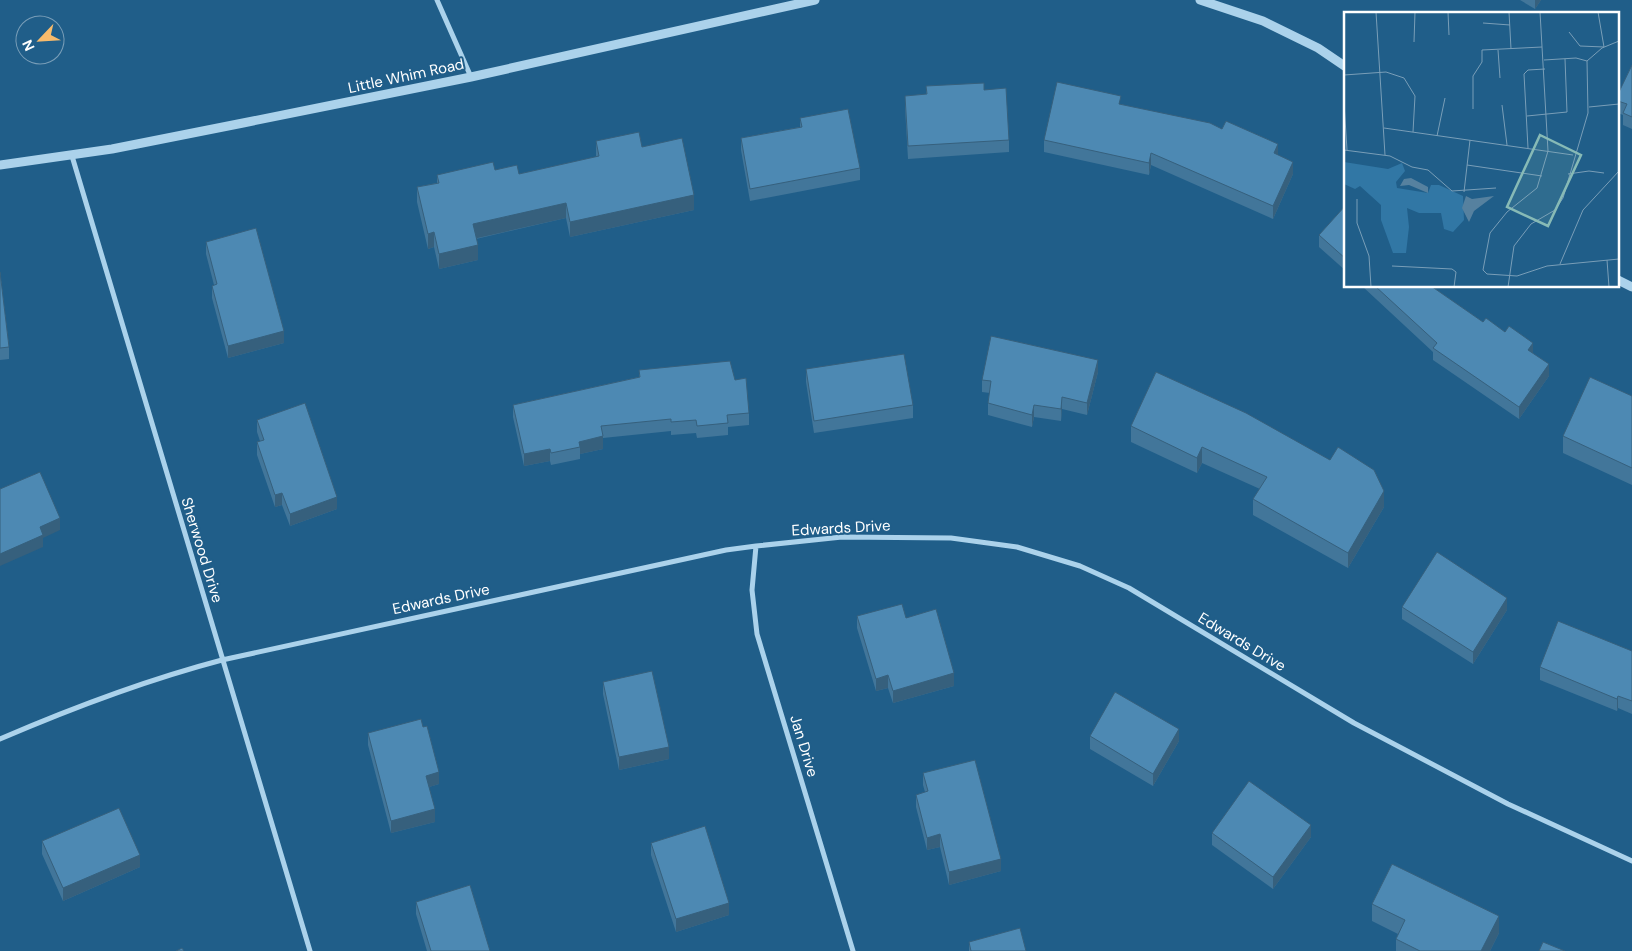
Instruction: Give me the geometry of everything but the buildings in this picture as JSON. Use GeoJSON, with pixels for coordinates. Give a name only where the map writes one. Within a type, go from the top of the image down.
{"type":"FeatureCollection","features":[{"type":"Feature","properties":{"kind":"street"},"geometry":{"type":"LineString","coordinates":[[437,0],[471,77]]}},
{"type":"Feature","properties":{"kind":"street","name":"Little Whim Road"},"geometry":{"type":"LineString","coordinates":[[0,165],[112,150],[471,77],[815,0]]}},
{"type":"Feature","properties":{"kind":"street"},"geometry":{"type":"LineString","coordinates":[[1200,0],[1263,21],[1318,48],[1344,65]]}},
{"type":"Feature","properties":{"kind":"street","name":"Sherwood Drive"},"geometry":{"type":"LineString","coordinates":[[72,156],[310,951]]}},
{"type":"Feature","properties":{"kind":"street"},"geometry":{"type":"LineString","coordinates":[[1620,281],[1632,287]]}},
{"type":"Feature","properties":{"kind":"street","name":"Edwards Drive"},"geometry":{"type":"LineString","coordinates":[[0,740],[56,715],[180,671],[222,660],[726,550],[842,538],[952,538],[1017,547],[1080,566],[1128,588],[1354,723],[1508,804],[1632,861]]}},
{"type":"Feature","properties":{"kind":"street","name":"Jan Drive"},"geometry":{"type":"LineString","coordinates":[[756,546],[752,590],[757,634],[854,951]]}}]}
